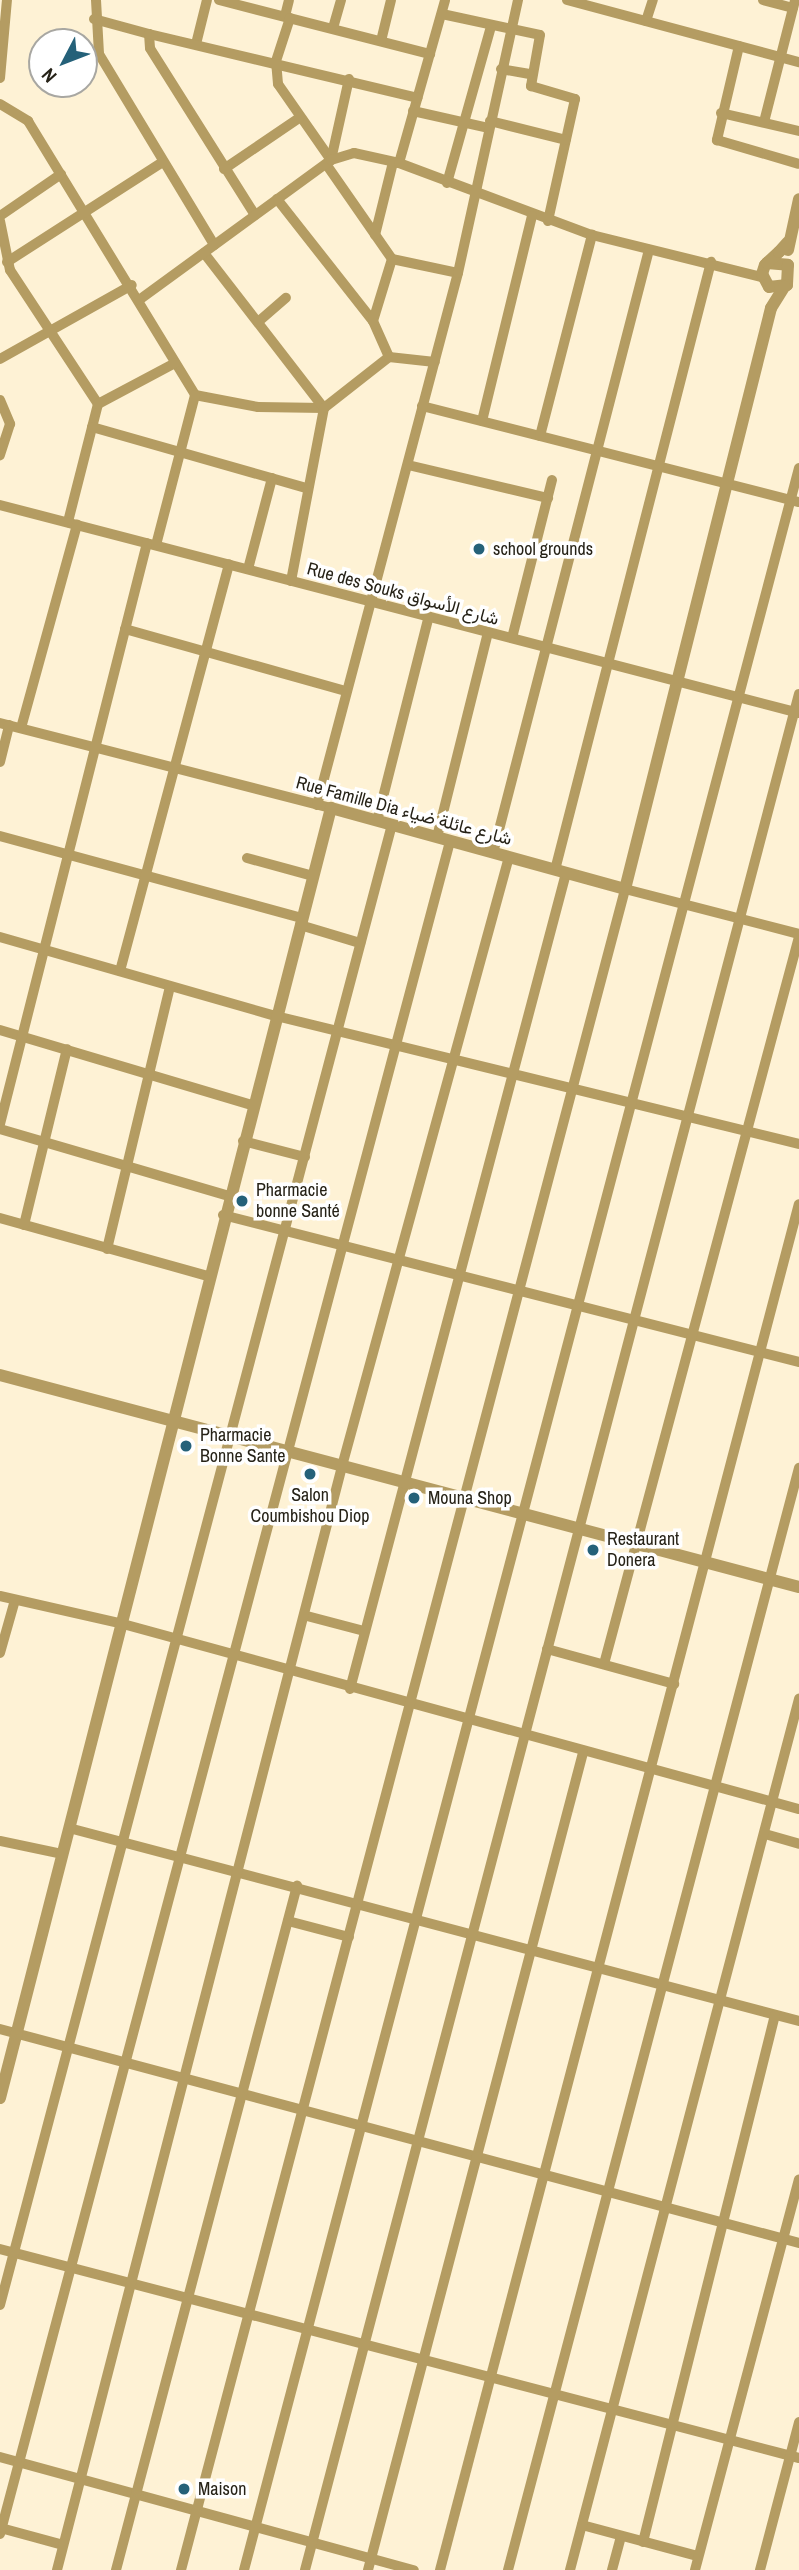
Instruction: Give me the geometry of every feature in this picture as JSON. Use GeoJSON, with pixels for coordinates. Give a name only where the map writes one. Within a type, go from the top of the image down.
{"type":"FeatureCollection","features":[{"type":"Feature","properties":{"kind":"street"},"geometry":{"type":"LineString","coordinates":[[0,78],[7,0]]}},
{"type":"Feature","properties":{"kind":"street"},"geometry":{"type":"LineString","coordinates":[[96,0],[94,19],[99,54],[214,245]]}},
{"type":"Feature","properties":{"kind":"street"},"geometry":{"type":"LineString","coordinates":[[196,44],[207,0]]}},
{"type":"Feature","properties":{"kind":"street"},"geometry":{"type":"LineString","coordinates":[[219,0],[239,2],[430,54]]}},
{"type":"Feature","properties":{"kind":"street"},"geometry":{"type":"LineString","coordinates":[[289,0],[288,17],[276,61],[278,84],[299,118],[392,259],[458,273]]}},
{"type":"Feature","properties":{"kind":"street"},"geometry":{"type":"LineString","coordinates":[[333,29],[341,0]]}},
{"type":"Feature","properties":{"kind":"street"},"geometry":{"type":"LineString","coordinates":[[381,41],[391,0]]}},
{"type":"Feature","properties":{"kind":"street"},"geometry":{"type":"LineString","coordinates":[[375,235],[445,0]]}},
{"type":"Feature","properties":{"kind":"street"},"geometry":{"type":"LineString","coordinates":[[317,804],[458,273],[517,0]]}},
{"type":"Feature","properties":{"kind":"street"},"geometry":{"type":"LineString","coordinates":[[567,0],[799,62]]}},
{"type":"Feature","properties":{"kind":"street"},"geometry":{"type":"LineString","coordinates":[[646,21],[653,0]]}},
{"type":"Feature","properties":{"kind":"street"},"geometry":{"type":"LineString","coordinates":[[763,0],[794,4],[764,122]]}},
{"type":"Feature","properties":{"kind":"street"},"geometry":{"type":"LineString","coordinates":[[442,14],[542,38],[530,74],[533,89],[575,99],[548,221]]}},
{"type":"Feature","properties":{"kind":"street"},"geometry":{"type":"LineString","coordinates":[[94,19],[149,34],[276,61],[417,98]]}},
{"type":"Feature","properties":{"kind":"street"},"geometry":{"type":"LineString","coordinates":[[447,183],[467,124],[491,26]]}},
{"type":"Feature","properties":{"kind":"street"},"geometry":{"type":"LineString","coordinates":[[149,34],[150,48],[255,215]]}},
{"type":"Feature","properties":{"kind":"street"},"geometry":{"type":"LineString","coordinates":[[739,46],[721,113],[718,143],[799,164]]}},
{"type":"Feature","properties":{"kind":"street"},"geometry":{"type":"LineString","coordinates":[[500,69],[530,74]]}},
{"type":"Feature","properties":{"kind":"street"},"geometry":{"type":"LineString","coordinates":[[328,162],[349,79]]}},
{"type":"Feature","properties":{"kind":"street"},"geometry":{"type":"LineString","coordinates":[[0,104],[28,121],[132,285],[195,396],[183,451],[125,629],[20,1036],[0,1126],[125,1162],[229,1196]]}},
{"type":"Feature","properties":{"kind":"street"},"geometry":{"type":"LineString","coordinates":[[412,111],[467,124],[489,125],[565,140]]}},
{"type":"Feature","properties":{"kind":"street"},"geometry":{"type":"LineString","coordinates":[[721,113],[799,131]]}},
{"type":"Feature","properties":{"kind":"street"},"geometry":{"type":"LineString","coordinates":[[225,169],[299,118]]}},
{"type":"Feature","properties":{"kind":"street"},"geometry":{"type":"LineString","coordinates":[[139,300],[328,162],[354,153],[396,162],[473,194],[592,235],[649,250],[792,278]]}},
{"type":"Feature","properties":{"kind":"street"},"geometry":{"type":"LineString","coordinates":[[7,262],[163,162]]}},
{"type":"Feature","properties":{"kind":"street"},"geometry":{"type":"LineString","coordinates":[[61,174],[0,218],[7,262],[51,335],[98,404]]}},
{"type":"Feature","properties":{"kind":"street"},"geometry":{"type":"LineString","coordinates":[[277,199],[373,321],[389,357]]}},
{"type":"Feature","properties":{"kind":"street"},"geometry":{"type":"LineString","coordinates":[[181,2570],[625,889],[771,308],[792,278],[788,242],[799,200]]}},
{"type":"Feature","properties":{"kind":"street"},"geometry":{"type":"LineString","coordinates":[[482,421],[533,216]]}},
{"type":"Feature","properties":{"kind":"street"},"geometry":{"type":"LineString","coordinates":[[540,436],[592,235]]}},
{"type":"Feature","properties":{"kind":"street"},"geometry":{"type":"LineString","coordinates":[[771,308],[765,273],[788,242]]}},
{"type":"Feature","properties":{"kind":"street"},"geometry":{"type":"LineString","coordinates":[[493,853],[649,250]]}},
{"type":"Feature","properties":{"kind":"street"},"geometry":{"type":"LineString","coordinates":[[204,253],[324,408]]}},
{"type":"Feature","properties":{"kind":"street"},"geometry":{"type":"LineString","coordinates":[[373,321],[392,259]]}},
{"type":"Feature","properties":{"kind":"street"},"geometry":{"type":"LineString","coordinates":[[350,1689],[512,1074],[608,663],[711,262]]}},
{"type":"Feature","properties":{"kind":"street"},"geometry":{"type":"LineString","coordinates":[[765,273],[792,278]]}},
{"type":"Feature","properties":{"kind":"street"},"geometry":{"type":"LineString","coordinates":[[0,359],[51,335],[132,285]]}},
{"type":"Feature","properties":{"kind":"street"},"geometry":{"type":"LineString","coordinates":[[258,322],[286,298]]}},
{"type":"Feature","properties":{"kind":"street"},"geometry":{"type":"LineString","coordinates":[[291,581],[306,488],[324,408],[389,357],[435,362]]}},
{"type":"Feature","properties":{"kind":"street"},"geometry":{"type":"LineString","coordinates":[[21,729],[72,524],[98,404],[175,363]]}},
{"type":"Feature","properties":{"kind":"street"},"geometry":{"type":"LineString","coordinates":[[195,396],[247,406],[324,408]]}},
{"type":"Feature","properties":{"kind":"street"},"geometry":{"type":"LineString","coordinates":[[0,400],[10,424],[0,455]]}},
{"type":"Feature","properties":{"kind":"street"},"geometry":{"type":"LineString","coordinates":[[422,406],[795,501]]}},
{"type":"Feature","properties":{"kind":"street"},"geometry":{"type":"LineString","coordinates":[[92,427],[306,488]]}},
{"type":"Feature","properties":{"kind":"street"},"geometry":{"type":"LineString","coordinates":[[408,465],[548,498]]}},
{"type":"Feature","properties":{"kind":"street"},"geometry":{"type":"LineString","coordinates":[[244,2570],[577,1304],[743,698],[795,501],[799,468]]}},
{"type":"Feature","properties":{"kind":"street"},"geometry":{"type":"LineString","coordinates":[[248,569],[272,478]]}},
{"type":"Feature","properties":{"kind":"street"},"geometry":{"type":"LineString","coordinates":[[512,638],[552,481]]}},
{"type":"Feature","properties":{"kind":"street","name":"Rue des Souks شارع الأسواق"},"geometry":{"type":"LineString","coordinates":[[0,505],[797,713]]}},
{"type":"Feature","properties":{"kind":"street"},"geometry":{"type":"LineString","coordinates":[[120,971],[229,564]]}},
{"type":"Feature","properties":{"kind":"street"},"geometry":{"type":"LineString","coordinates":[[377,821],[429,617]]}},
{"type":"Feature","properties":{"kind":"street"},"geometry":{"type":"LineString","coordinates":[[125,629],[346,691]]}},
{"type":"Feature","properties":{"kind":"street"},"geometry":{"type":"LineString","coordinates":[[63,2545],[1,2531],[73,2267],[231,1654],[290,1453],[345,1247],[443,839],[488,632]]}},
{"type":"Feature","properties":{"kind":"street"},"geometry":{"type":"LineString","coordinates":[[305,2570],[687,1117],[797,713],[799,694]]}},
{"type":"Feature","properties":{"kind":"street"},"geometry":{"type":"LineString","coordinates":[[0,762],[5,724]]}},
{"type":"Feature","properties":{"kind":"street","name":"Rue Famille Dia شارع عائلة ضياء"},"geometry":{"type":"LineString","coordinates":[[5,724],[317,804],[799,935]]}},
{"type":"Feature","properties":{"kind":"street"},"geometry":{"type":"LineString","coordinates":[[0,2098],[123,1624],[223,1215],[331,808]]}},
{"type":"Feature","properties":{"kind":"street"},"geometry":{"type":"LineString","coordinates":[[0,2305],[179,1640],[392,825]]}},
{"type":"Feature","properties":{"kind":"street"},"geometry":{"type":"LineString","coordinates":[[0,836],[301,922],[360,943]]}},
{"type":"Feature","properties":{"kind":"street"},"geometry":{"type":"LineString","coordinates":[[57,2570],[307,1616],[342,1466],[509,857]]}},
{"type":"Feature","properties":{"kind":"street"},"geometry":{"type":"LineString","coordinates":[[247,858],[313,876]]}},
{"type":"Feature","properties":{"kind":"street"},"geometry":{"type":"LineString","coordinates":[[604,1664],[799,935]]}},
{"type":"Feature","properties":{"kind":"street"},"geometry":{"type":"LineString","coordinates":[[0,937],[276,1016],[799,1144]]}},
{"type":"Feature","properties":{"kind":"street"},"geometry":{"type":"LineString","coordinates":[[107,1249],[146,1073],[170,987]]}},
{"type":"Feature","properties":{"kind":"street"},"geometry":{"type":"LineString","coordinates":[[0,1030],[252,1105]]}},
{"type":"Feature","properties":{"kind":"street"},"geometry":{"type":"LineString","coordinates":[[24,1225],[66,1049]]}},
{"type":"Feature","properties":{"kind":"street"},"geometry":{"type":"LineString","coordinates":[[243,1142],[305,1157]]}},
{"type":"Feature","properties":{"kind":"street"},"geometry":{"type":"LineString","coordinates":[[440,2570],[488,2376],[546,2174],[799,1203]]}},
{"type":"Feature","properties":{"kind":"street"},"geometry":{"type":"LineString","coordinates":[[223,1215],[799,1362]]}},
{"type":"Feature","properties":{"kind":"street"},"geometry":{"type":"LineString","coordinates":[[0,1218],[208,1276]]}},
{"type":"Feature","properties":{"kind":"street"},"geometry":{"type":"LineString","coordinates":[[0,1375],[799,1587]]}},
{"type":"Feature","properties":{"kind":"street"},"geometry":{"type":"LineString","coordinates":[[508,2570],[609,2191],[660,1985],[715,1789],[767,1578],[799,1468]]}},
{"type":"Feature","properties":{"kind":"street"},"geometry":{"type":"LineString","coordinates":[[0,1596],[123,1624],[651,1772],[799,1810]]}},
{"type":"Feature","properties":{"kind":"street"},"geometry":{"type":"LineString","coordinates":[[0,1653],[15,1600]]}},
{"type":"Feature","properties":{"kind":"street"},"geometry":{"type":"LineString","coordinates":[[307,1616],[364,1631]]}},
{"type":"Feature","properties":{"kind":"street"},"geometry":{"type":"LineString","coordinates":[[547,1649],[674,1685]]}},
{"type":"Feature","properties":{"kind":"street"},"geometry":{"type":"LineString","coordinates":[[570,2570],[799,1699]]}},
{"type":"Feature","properties":{"kind":"street"},"geometry":{"type":"LineString","coordinates":[[369,2570],[583,1753]]}},
{"type":"Feature","properties":{"kind":"street"},"geometry":{"type":"LineString","coordinates":[[69,1828],[357,1900],[530,1950],[799,2021]]}},
{"type":"Feature","properties":{"kind":"street"},"geometry":{"type":"LineString","coordinates":[[765,1834],[799,1844]]}},
{"type":"Feature","properties":{"kind":"street"},"geometry":{"type":"LineString","coordinates":[[0,1841],[62,1854]]}},
{"type":"Feature","properties":{"kind":"street"},"geometry":{"type":"LineString","coordinates":[[116,2570],[297,1886]]}},
{"type":"Feature","properties":{"kind":"street"},"geometry":{"type":"LineString","coordinates":[[288,1921],[349,1937]]}},
{"type":"Feature","properties":{"kind":"street"},"geometry":{"type":"LineString","coordinates":[[643,2542],[677,2424],[775,2015]]}},
{"type":"Feature","properties":{"kind":"street"},"geometry":{"type":"LineString","coordinates":[[0,2029],[184,2080],[302,2107],[418,2141],[799,2243]]}},
{"type":"Feature","properties":{"kind":"street"},"geometry":{"type":"LineString","coordinates":[[695,2570],[733,2440],[799,2180]]}},
{"type":"Feature","properties":{"kind":"street"},"geometry":{"type":"LineString","coordinates":[[0,2249],[611,2410],[677,2424],[794,2457]]}},
{"type":"Feature","properties":{"kind":"street"},"geometry":{"type":"LineString","coordinates":[[760,2570],[794,2457],[799,2421]]}},
{"type":"Feature","properties":{"kind":"street"},"geometry":{"type":"LineString","coordinates":[[0,2457],[81,2484],[256,2526],[414,2570]]}},
{"type":"Feature","properties":{"kind":"street"},"geometry":{"type":"LineString","coordinates":[[582,2525],[698,2556]]}},
{"type":"Feature","properties":{"kind":"street"},"geometry":{"type":"LineString","coordinates":[[612,2570],[621,2537]]}},
{"type":"Feature","properties":{"kind":"place","name":"school grounds"},"geometry":{"type":"Point","coordinates":[479,549]}},
{"type":"Feature","properties":{"kind":"place","name":"Pharmacie bonne Santé"},"geometry":{"type":"Point","coordinates":[242,1201]}},
{"type":"Feature","properties":{"kind":"place","name":"Pharmacie Bonne Sante"},"geometry":{"type":"Point","coordinates":[186,1446]}},
{"type":"Feature","properties":{"kind":"place","name":"Salon Coumbishou Diop"},"geometry":{"type":"Point","coordinates":[310,1474]}},
{"type":"Feature","properties":{"kind":"place","name":"Mouna Shop"},"geometry":{"type":"Point","coordinates":[414,1498]}},
{"type":"Feature","properties":{"kind":"place","name":"Restaurant Donera"},"geometry":{"type":"Point","coordinates":[593,1550]}},
{"type":"Feature","properties":{"kind":"place","name":"Maison"},"geometry":{"type":"Point","coordinates":[184,2489]}}]}
